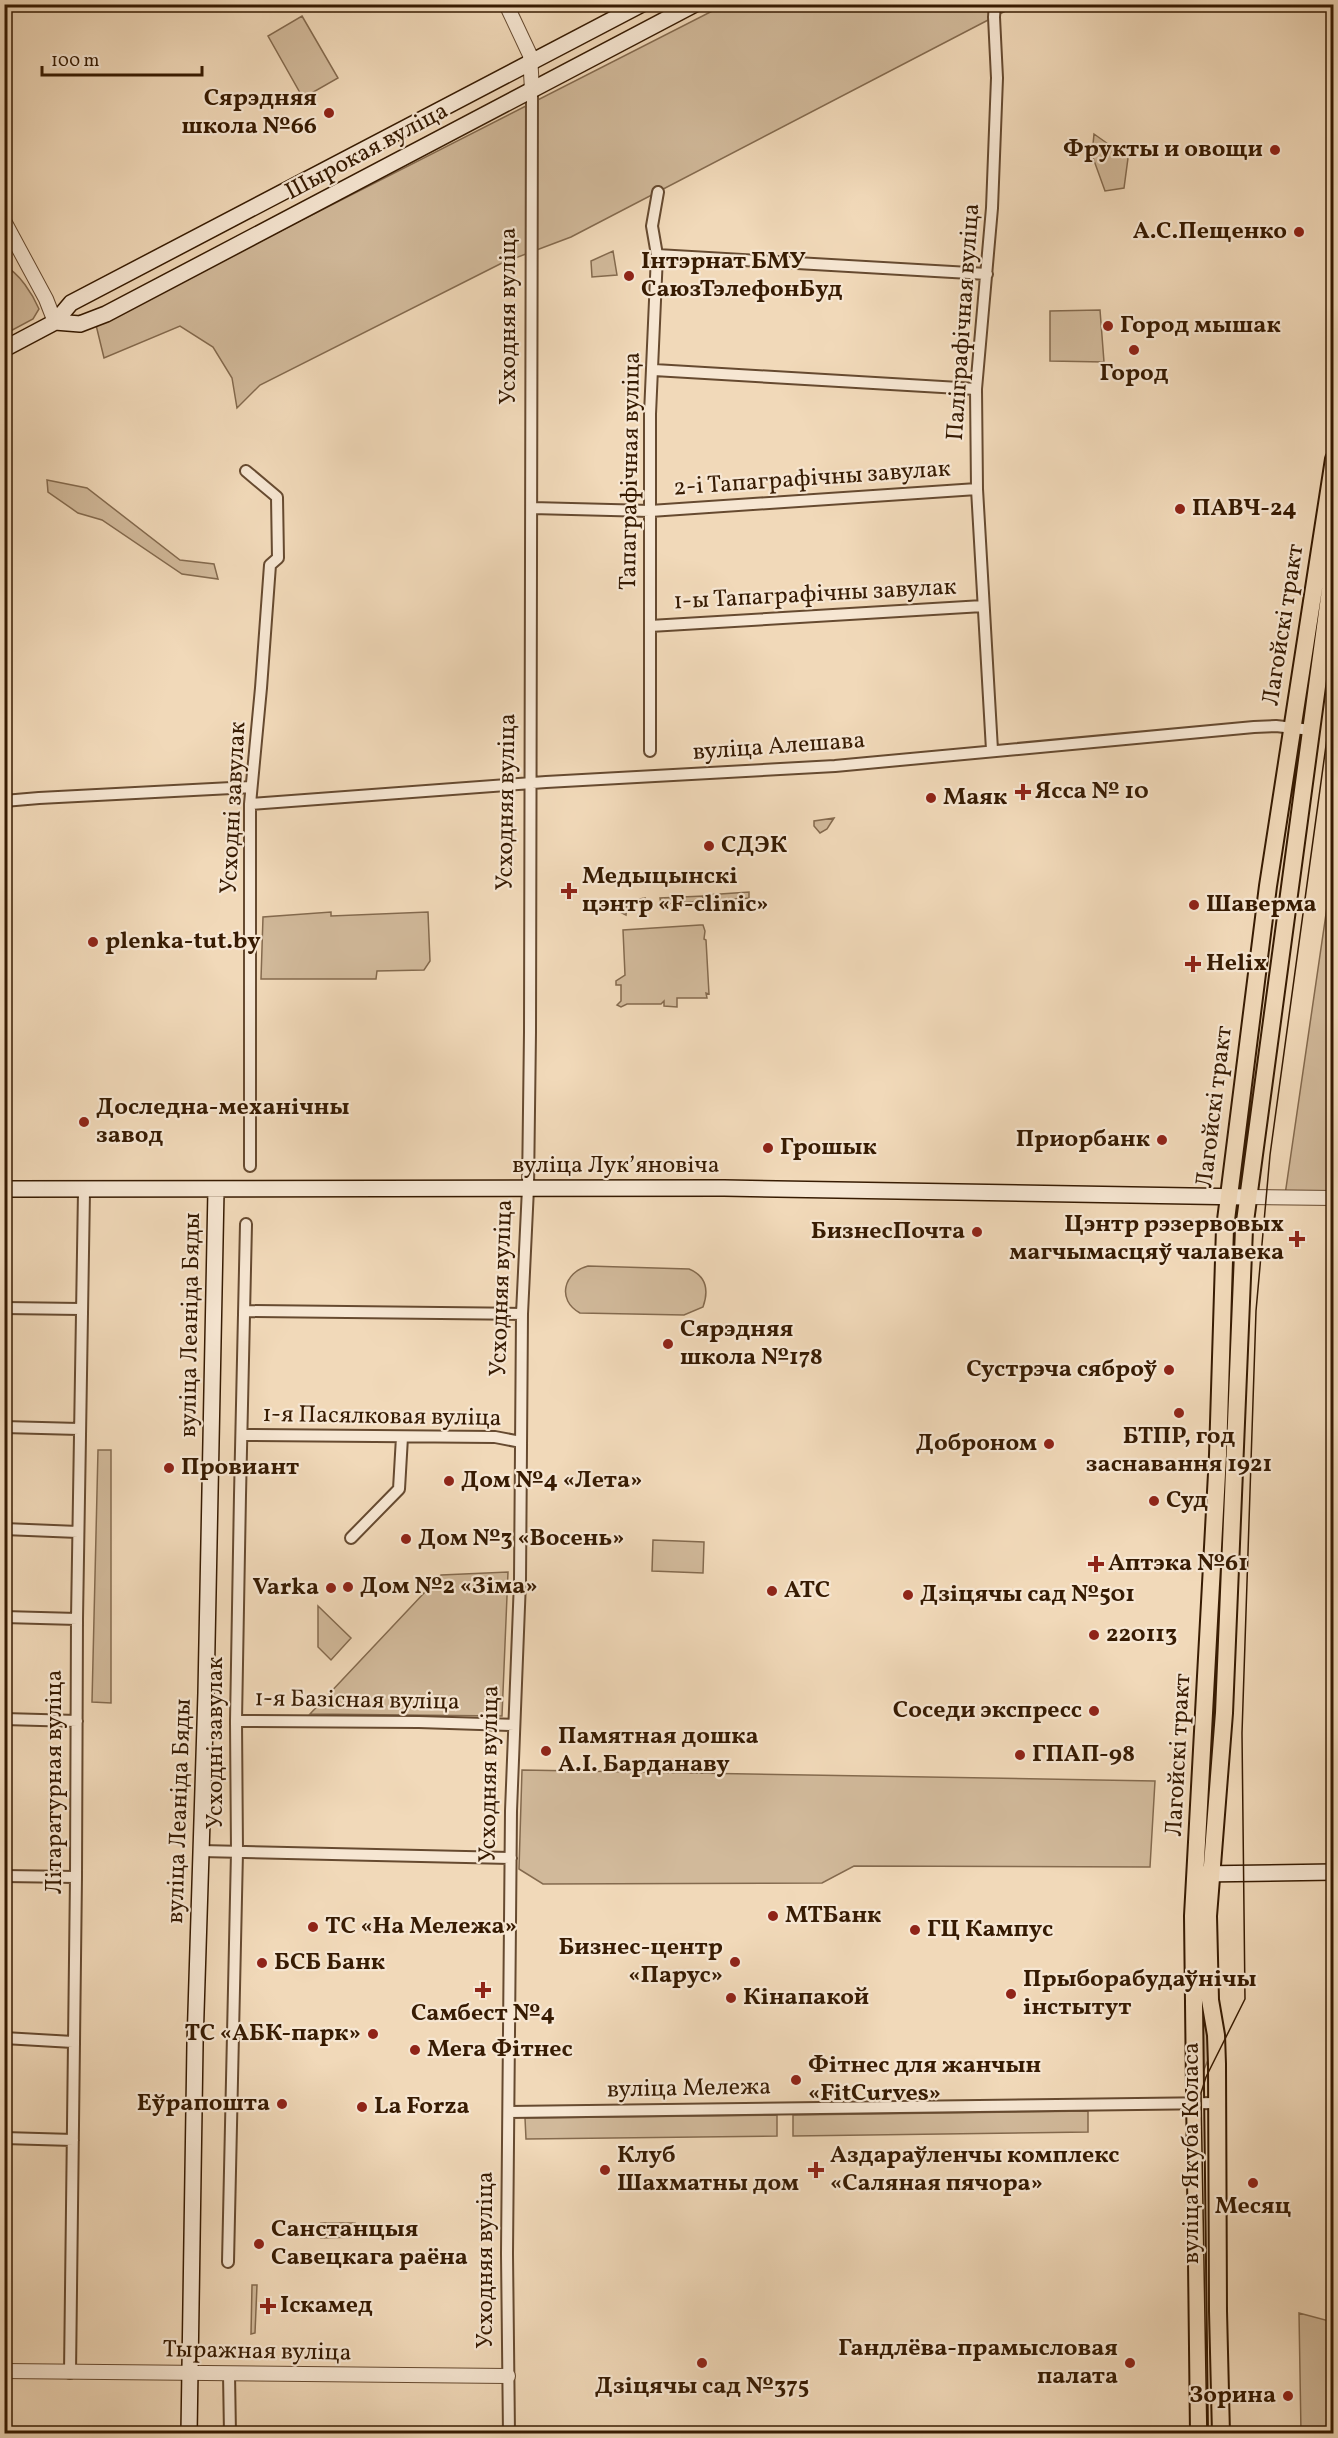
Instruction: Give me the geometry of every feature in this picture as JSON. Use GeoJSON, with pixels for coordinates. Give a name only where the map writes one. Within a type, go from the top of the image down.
{"type":"FeatureCollection","features":[{"type":"Feature","properties":{"kind":"main road","name":"Шырокая вуліца"},"geometry":{"type":"LineString","coordinates":[[4,349],[55,322],[71,303],[642,4]]}},
{"type":"Feature","properties":{"kind":"main road","name":"Шырокая вуліца"},"geometry":{"type":"LineString","coordinates":[[55,322],[80,324],[106,314],[695,4]]}},
{"type":"Feature","properties":{"kind":"main road","name":"Лагойскі тракт"},"geometry":{"type":"LineString","coordinates":[[1204,1874],[1228,1197],[1267,898],[1334,459]]}},
{"type":"Feature","properties":{"kind":"main road","name":"Лагойскі тракт"},"geometry":{"type":"LineString","coordinates":[[1204,1874],[1224,1713],[1247,1197],[1334,560]]}},
{"type":"Feature","properties":{"kind":"main road","name":"вуліца Лукʼяновіча"},"geometry":{"type":"LineString","coordinates":[[4,1189],[84,1191],[807,1188],[1247,1197]]}},
{"type":"Feature","properties":{"kind":"main road","name":"вуліца Леаніда Бяды"},"geometry":{"type":"LineString","coordinates":[[189,2433],[216,1190]]}},
{"type":"Feature","properties":{"kind":"main road"},"geometry":{"type":"LineString","coordinates":[[1204,1874],[1334,1872]]}},
{"type":"Feature","properties":{"kind":"main road","name":"вуліца Якуба Коласа"},"geometry":{"type":"LineString","coordinates":[[1204,1874],[1208,1916],[1210,2000],[1216,2035],[1217,2299],[1221,2433]]}},
{"type":"Feature","properties":{"kind":"main road","name":"вуліца Якуба Коласа"},"geometry":{"type":"LineString","coordinates":[[1199,2433],[1193,1916],[1204,1874]]}},
{"type":"Feature","properties":{"kind":"street","name":"Усходняя вуліца"},"geometry":{"type":"LineString","coordinates":[[506,4],[527,46],[531,63],[532,90],[528,1188],[522,1314],[520,1581],[511,1858],[509,2433]]}},
{"type":"Feature","properties":{"kind":"street","name":"Паліграфічная вуліца"},"geometry":{"type":"LineString","coordinates":[[992,750],[977,489],[976,389],[993,208],[998,78],[995,4]]}},
{"type":"Feature","properties":{"kind":"street","name":"Тапаграфічная вуліца"},"geometry":{"type":"LineString","coordinates":[[650,751],[650,414],[654,370],[657,255],[652,226],[658,192]]}},
{"type":"Feature","properties":{"kind":"street"},"geometry":{"type":"LineString","coordinates":[[4,221],[46,299],[55,322]]}},
{"type":"Feature","properties":{"kind":"street"},"geometry":{"type":"LineString","coordinates":[[657,255],[987,274]]}},
{"type":"Feature","properties":{"kind":"street"},"geometry":{"type":"LineString","coordinates":[[654,370],[976,389]]}},
{"type":"Feature","properties":{"kind":"street","name":"Усходні завулак"},"geometry":{"type":"LineString","coordinates":[[246,471],[277,497],[278,558],[270,565],[250,804],[250,1166]]}},
{"type":"Feature","properties":{"kind":"street","name":"2-і Тапаграфічны завулак"},"geometry":{"type":"LineString","coordinates":[[532,508],[650,511],[977,489]]}},
{"type":"Feature","properties":{"kind":"street","name":"1-ы Тапаграфічны завулак"},"geometry":{"type":"LineString","coordinates":[[650,626],[983,606]]}},
{"type":"Feature","properties":{"kind":"street","name":"вуліца Алешава"},"geometry":{"type":"LineString","coordinates":[[250,804],[530,784],[835,766],[1254,727],[1311,730]]}},
{"type":"Feature","properties":{"kind":"street"},"geometry":{"type":"LineString","coordinates":[[4,801],[251,787]]}},
{"type":"Feature","properties":{"kind":"street","name":"Літаратурная вуліца"},"geometry":{"type":"LineString","coordinates":[[70,2373],[79,1429],[84,1191]]}},
{"type":"Feature","properties":{"kind":"street"},"geometry":{"type":"LineString","coordinates":[[1247,1197],[1334,1198]]}},
{"type":"Feature","properties":{"kind":"street","name":"Усходні завулак"},"geometry":{"type":"LineString","coordinates":[[228,2262],[237,1852],[236,1721],[246,1224]]}},
{"type":"Feature","properties":{"kind":"street"},"geometry":{"type":"LineString","coordinates":[[4,1308],[81,1309]]}},
{"type":"Feature","properties":{"kind":"street"},"geometry":{"type":"LineString","coordinates":[[244,1311],[522,1314]]}},
{"type":"Feature","properties":{"kind":"street"},"geometry":{"type":"LineString","coordinates":[[4,1427],[79,1429]]}},
{"type":"Feature","properties":{"kind":"street","name":"1-я Пасялковая вуліца"},"geometry":{"type":"LineString","coordinates":[[242,1435],[495,1437],[521,1442]]}},
{"type":"Feature","properties":{"kind":"street"},"geometry":{"type":"LineString","coordinates":[[351,1538],[399,1489],[402,1437]]}},
{"type":"Feature","properties":{"kind":"street"},"geometry":{"type":"LineString","coordinates":[[4,1529],[78,1532]]}},
{"type":"Feature","properties":{"kind":"street"},"geometry":{"type":"LineString","coordinates":[[4,1617],[77,1619]]}},
{"type":"Feature","properties":{"kind":"street"},"geometry":{"type":"LineString","coordinates":[[4,1719],[77,1721]]}},
{"type":"Feature","properties":{"kind":"street","name":"1-я Базісная вуліца"},"geometry":{"type":"LineString","coordinates":[[236,1721],[514,1725]]}},
{"type":"Feature","properties":{"kind":"street"},"geometry":{"type":"LineString","coordinates":[[201,1851],[511,1858]]}},
{"type":"Feature","properties":{"kind":"street"},"geometry":{"type":"LineString","coordinates":[[4,1876],[76,1877]]}},
{"type":"Feature","properties":{"kind":"street"},"geometry":{"type":"LineString","coordinates":[[4,2038],[73,2042]]}},
{"type":"Feature","properties":{"kind":"street","name":"вуліца Мележа"},"geometry":{"type":"LineString","coordinates":[[509,2112],[1218,2103]]}},
{"type":"Feature","properties":{"kind":"street"},"geometry":{"type":"LineString","coordinates":[[4,2138],[73,2140]]}},
{"type":"Feature","properties":{"kind":"street","name":"Тыражная вуліца"},"geometry":{"type":"LineString","coordinates":[[4,2371],[508,2376]]}},
{"type":"Feature","properties":{"kind":"street"},"geometry":{"type":"LineString","coordinates":[[229,2374],[230,2433]]}},
{"type":"Feature","properties":{"kind":"shaded area"},"geometry":{"type":"Polygon","coordinates":[[[724,5],[1017,5],[571,237],[502,263],[260,385],[237,408],[232,378],[213,347],[180,326],[104,358],[96,325],[724,5]]]}},
{"type":"Feature","properties":{"kind":"shaded area"},"geometry":{"type":"Polygon","coordinates":[[[302,16],[338,78],[303,98],[268,36],[302,16]]]}},
{"type":"Feature","properties":{"kind":"shaded area"},"geometry":{"type":"Polygon","coordinates":[[[1094,134],[1128,158],[1124,188],[1105,191],[1092,155],[1094,134]]]}},
{"type":"Feature","properties":{"kind":"shaded area"},"geometry":{"type":"Polygon","coordinates":[[[613,251],[617,275],[592,277],[591,261],[613,251]]]}},
{"type":"Feature","properties":{"kind":"shaded area"},"geometry":{"type":"Polygon","coordinates":[[[4,266],[20,279],[39,309],[33,319],[5,334],[4,266]]]}},
{"type":"Feature","properties":{"kind":"shaded area"},"geometry":{"type":"Polygon","coordinates":[[[1100,310],[1104,362],[1050,361],[1050,311],[1100,310]]]}},
{"type":"Feature","properties":{"kind":"shaded area"},"geometry":{"type":"Polygon","coordinates":[[[47,480],[87,488],[180,560],[214,564],[218,579],[182,574],[102,520],[78,513],[48,492],[47,480]]]}},
{"type":"Feature","properties":{"kind":"shaded area"},"geometry":{"type":"Polygon","coordinates":[[[834,818],[827,829],[820,833],[814,826],[814,821],[834,818]]]}},
{"type":"Feature","properties":{"kind":"shaded area"},"geometry":{"type":"Polygon","coordinates":[[[1333,866],[1333,1195],[1285,1195],[1333,866]]]}},
{"type":"Feature","properties":{"kind":"shaded area"},"geometry":{"type":"Polygon","coordinates":[[[749,892],[749,898],[707,901],[706,895],[749,892]]]}},
{"type":"Feature","properties":{"kind":"shaded area"},"geometry":{"type":"Polygon","coordinates":[[[703,896],[703,901],[661,904],[660,898],[703,896]]]}},
{"type":"Feature","properties":{"kind":"shaded area"},"geometry":{"type":"Polygon","coordinates":[[[645,898],[645,902],[627,905],[626,915],[620,912],[620,903],[645,898]]]}},
{"type":"Feature","properties":{"kind":"shaded area"},"geometry":{"type":"Polygon","coordinates":[[[331,912],[331,916],[428,912],[430,961],[424,970],[377,971],[376,979],[261,979],[263,917],[331,912]]]}},
{"type":"Feature","properties":{"kind":"shaded area"},"geometry":{"type":"Polygon","coordinates":[[[703,925],[709,994],[706,993],[707,998],[677,998],[677,1007],[664,1006],[664,1001],[661,1004],[627,1004],[621,1007],[617,1005],[621,1001],[621,985],[616,985],[616,981],[625,975],[623,930],[703,925]]]}},
{"type":"Feature","properties":{"kind":"shaded area"},"geometry":{"type":"Polygon","coordinates":[[[588,1266],[689,1269],[695,1272],[705,1284],[706,1295],[703,1307],[684,1315],[580,1313],[568,1301],[566,1287],[573,1274],[588,1266]]]}},
{"type":"Feature","properties":{"kind":"shaded area"},"geometry":{"type":"Polygon","coordinates":[[[98,1450],[111,1450],[111,1703],[92,1702],[98,1450]]]}},
{"type":"Feature","properties":{"kind":"shaded area"},"geometry":{"type":"Polygon","coordinates":[[[653,1540],[704,1542],[703,1573],[652,1571],[653,1540]]]}},
{"type":"Feature","properties":{"kind":"shaded area"},"geometry":{"type":"Polygon","coordinates":[[[508,1572],[502,1716],[310,1714],[441,1575],[508,1572]]]}},
{"type":"Feature","properties":{"kind":"shaded area"},"geometry":{"type":"Polygon","coordinates":[[[318,1606],[351,1638],[331,1660],[318,1647],[318,1606]]]}},
{"type":"Feature","properties":{"kind":"shaded area"},"geometry":{"type":"Polygon","coordinates":[[[522,1770],[1155,1781],[1150,1867],[854,1866],[822,1883],[543,1884],[519,1869],[522,1770]]]}},
{"type":"Feature","properties":{"kind":"shaded area"},"geometry":{"type":"Polygon","coordinates":[[[1201,1946],[1203,2015],[1209,2033],[1210,2055],[1203,2072],[1201,1946]]]}},
{"type":"Feature","properties":{"kind":"shaded area"},"geometry":{"type":"Polygon","coordinates":[[[1088,2111],[1088,2132],[793,2136],[793,2115],[1088,2111]]]}},
{"type":"Feature","properties":{"kind":"shaded area"},"geometry":{"type":"Polygon","coordinates":[[[777,2115],[777,2136],[526,2139],[525,2118],[777,2115]]]}},
{"type":"Feature","properties":{"kind":"shaded area"},"geometry":{"type":"Polygon","coordinates":[[[321,2223],[355,2223],[355,2237],[321,2238],[321,2223]]]}},
{"type":"Feature","properties":{"kind":"shaded area"},"geometry":{"type":"Polygon","coordinates":[[[252,2285],[257,2285],[255,2333],[251,2334],[252,2285]]]}},
{"type":"Feature","properties":{"kind":"shaded area"},"geometry":{"type":"Polygon","coordinates":[[[1299,2313],[1333,2322],[1333,2433],[1301,2433],[1299,2313]]]}},
{"type":"Feature","properties":{"kind":"tram line"},"geometry":{"type":"LineString","coordinates":[[1207,2434],[1201,2093],[1206,2077],[1245,1999],[1242,1733],[1256,1311],[1270,1155],[1334,687]]}},
{"type":"Feature","properties":{"kind":"place","name":"Сярэдняя школа №66"},"geometry":{"type":"Point","coordinates":[329,113]}},
{"type":"Feature","properties":{"kind":"place","name":"Фрукты и овощи"},"geometry":{"type":"Point","coordinates":[1275,150]}},
{"type":"Feature","properties":{"kind":"place","name":"А.С.Пещенко"},"geometry":{"type":"Point","coordinates":[1299,232]}},
{"type":"Feature","properties":{"kind":"place","name":"Інтэрнат БМУ СаюзТэлефонБуд"},"geometry":{"type":"Point","coordinates":[629,276]}},
{"type":"Feature","properties":{"kind":"place","name":"Город мышак"},"geometry":{"type":"Point","coordinates":[1108,326]}},
{"type":"Feature","properties":{"kind":"place","name":"Город"},"geometry":{"type":"Point","coordinates":[1134,350]}},
{"type":"Feature","properties":{"kind":"place","name":"ПАВЧ-24"},"geometry":{"type":"Point","coordinates":[1180,509]}},
{"type":"Feature","properties":{"kind":"place","name":"Ясса № 10"},"geometry":{"type":"Point","coordinates":[1023,792]}},
{"type":"Feature","properties":{"kind":"place","name":"Маяк"},"geometry":{"type":"Point","coordinates":[931,798]}},
{"type":"Feature","properties":{"kind":"place","name":"СДЭК"},"geometry":{"type":"Point","coordinates":[709,846]}},
{"type":"Feature","properties":{"kind":"place","name":"Медыцынскі цэнтр «F-clinic»"},"geometry":{"type":"Point","coordinates":[569,891]}},
{"type":"Feature","properties":{"kind":"place","name":"Шаверма"},"geometry":{"type":"Point","coordinates":[1194,905]}},
{"type":"Feature","properties":{"kind":"place","name":"plenka-tut.by"},"geometry":{"type":"Point","coordinates":[93,942]}},
{"type":"Feature","properties":{"kind":"place","name":"Helix"},"geometry":{"type":"Point","coordinates":[1193,964]}},
{"type":"Feature","properties":{"kind":"place","name":"Доследна-механічны завод"},"geometry":{"type":"Point","coordinates":[84,1122]}},
{"type":"Feature","properties":{"kind":"place","name":"Приорбанк"},"geometry":{"type":"Point","coordinates":[1162,1140]}},
{"type":"Feature","properties":{"kind":"place","name":"Грошык"},"geometry":{"type":"Point","coordinates":[768,1148]}},
{"type":"Feature","properties":{"kind":"place","name":"БизнесПочта"},"geometry":{"type":"Point","coordinates":[977,1232]}},
{"type":"Feature","properties":{"kind":"place","name":"Цэнтр рэзервовых магчымасцяў чалавека"},"geometry":{"type":"Point","coordinates":[1297,1239]}},
{"type":"Feature","properties":{"kind":"place","name":"Сярэдняя школа №178"},"geometry":{"type":"Point","coordinates":[668,1344]}},
{"type":"Feature","properties":{"kind":"place","name":"Сустрэча сяброў"},"geometry":{"type":"Point","coordinates":[1169,1370]}},
{"type":"Feature","properties":{"kind":"place","name":"БТПР, год заснавання 1921"},"geometry":{"type":"Point","coordinates":[1179,1413]}},
{"type":"Feature","properties":{"kind":"place","name":"Доброном"},"geometry":{"type":"Point","coordinates":[1049,1444]}},
{"type":"Feature","properties":{"kind":"place","name":"Провиант"},"geometry":{"type":"Point","coordinates":[169,1468]}},
{"type":"Feature","properties":{"kind":"place","name":"Дом №4 «Лета»"},"geometry":{"type":"Point","coordinates":[449,1481]}},
{"type":"Feature","properties":{"kind":"place","name":"Суд"},"geometry":{"type":"Point","coordinates":[1154,1501]}},
{"type":"Feature","properties":{"kind":"place","name":"Дом №3 «Восень»"},"geometry":{"type":"Point","coordinates":[406,1539]}},
{"type":"Feature","properties":{"kind":"place","name":"Аптэка №61"},"geometry":{"type":"Point","coordinates":[1096,1564]}},
{"type":"Feature","properties":{"kind":"place","name":"Дом №2 «Зіма»"},"geometry":{"type":"Point","coordinates":[348,1587]}},
{"type":"Feature","properties":{"kind":"place","name":"Varka"},"geometry":{"type":"Point","coordinates":[331,1588]}},
{"type":"Feature","properties":{"kind":"place","name":"АТС"},"geometry":{"type":"Point","coordinates":[772,1591]}},
{"type":"Feature","properties":{"kind":"place","name":"Дзіцячы сад №501"},"geometry":{"type":"Point","coordinates":[908,1595]}},
{"type":"Feature","properties":{"kind":"place","name":"220113"},"geometry":{"type":"Point","coordinates":[1094,1635]}},
{"type":"Feature","properties":{"kind":"place","name":"Соседи экспресс"},"geometry":{"type":"Point","coordinates":[1094,1711]}},
{"type":"Feature","properties":{"kind":"place","name":"Памятная дошка А.І. Барданаву"},"geometry":{"type":"Point","coordinates":[546,1751]}},
{"type":"Feature","properties":{"kind":"place","name":"ГПАП-98"},"geometry":{"type":"Point","coordinates":[1020,1755]}},
{"type":"Feature","properties":{"kind":"place","name":"МТБанк"},"geometry":{"type":"Point","coordinates":[773,1916]}},
{"type":"Feature","properties":{"kind":"place","name":"ТС «На Мележа»"},"geometry":{"type":"Point","coordinates":[313,1927]}},
{"type":"Feature","properties":{"kind":"place","name":"ГЦ Кампус"},"geometry":{"type":"Point","coordinates":[915,1930]}},
{"type":"Feature","properties":{"kind":"place","name":"Бизнес-центр «Парус»"},"geometry":{"type":"Point","coordinates":[735,1962]}},
{"type":"Feature","properties":{"kind":"place","name":"БСБ Банк"},"geometry":{"type":"Point","coordinates":[262,1963]}},
{"type":"Feature","properties":{"kind":"place","name":"Самбест №4"},"geometry":{"type":"Point","coordinates":[483,1990]}},
{"type":"Feature","properties":{"kind":"place","name":"Прыборабудаўнічы інстытут"},"geometry":{"type":"Point","coordinates":[1011,1994]}},
{"type":"Feature","properties":{"kind":"place","name":"Кінапакой"},"geometry":{"type":"Point","coordinates":[731,1998]}},
{"type":"Feature","properties":{"kind":"place","name":"ТС «АБК-парк»"},"geometry":{"type":"Point","coordinates":[373,2034]}},
{"type":"Feature","properties":{"kind":"place","name":"Мега Фітнес"},"geometry":{"type":"Point","coordinates":[415,2050]}},
{"type":"Feature","properties":{"kind":"place","name":"Фітнес для жанчын «FitCurves»"},"geometry":{"type":"Point","coordinates":[796,2080]}},
{"type":"Feature","properties":{"kind":"place","name":"Еўрапошта"},"geometry":{"type":"Point","coordinates":[282,2104]}},
{"type":"Feature","properties":{"kind":"place","name":"La Forza"},"geometry":{"type":"Point","coordinates":[362,2107]}},
{"type":"Feature","properties":{"kind":"place","name":"Клуб Шахматны дом"},"geometry":{"type":"Point","coordinates":[605,2170]}},
{"type":"Feature","properties":{"kind":"place","name":"Аздараўленчы комплекс «Саляная пячора»"},"geometry":{"type":"Point","coordinates":[816,2170]}},
{"type":"Feature","properties":{"kind":"place","name":"Месяц"},"geometry":{"type":"Point","coordinates":[1253,2183]}},
{"type":"Feature","properties":{"kind":"place","name":"Санстанцыя Савецкага раёна"},"geometry":{"type":"Point","coordinates":[259,2244]}},
{"type":"Feature","properties":{"kind":"place","name":"Іскамед"},"geometry":{"type":"Point","coordinates":[268,2306]}},
{"type":"Feature","properties":{"kind":"place","name":"Дзіцячы сад №375"},"geometry":{"type":"Point","coordinates":[702,2363]}},
{"type":"Feature","properties":{"kind":"place","name":"Гандлёва-прамысловая палата"},"geometry":{"type":"Point","coordinates":[1130,2363]}},
{"type":"Feature","properties":{"kind":"place","name":"Зорина"},"geometry":{"type":"Point","coordinates":[1288,2396]}}]}
